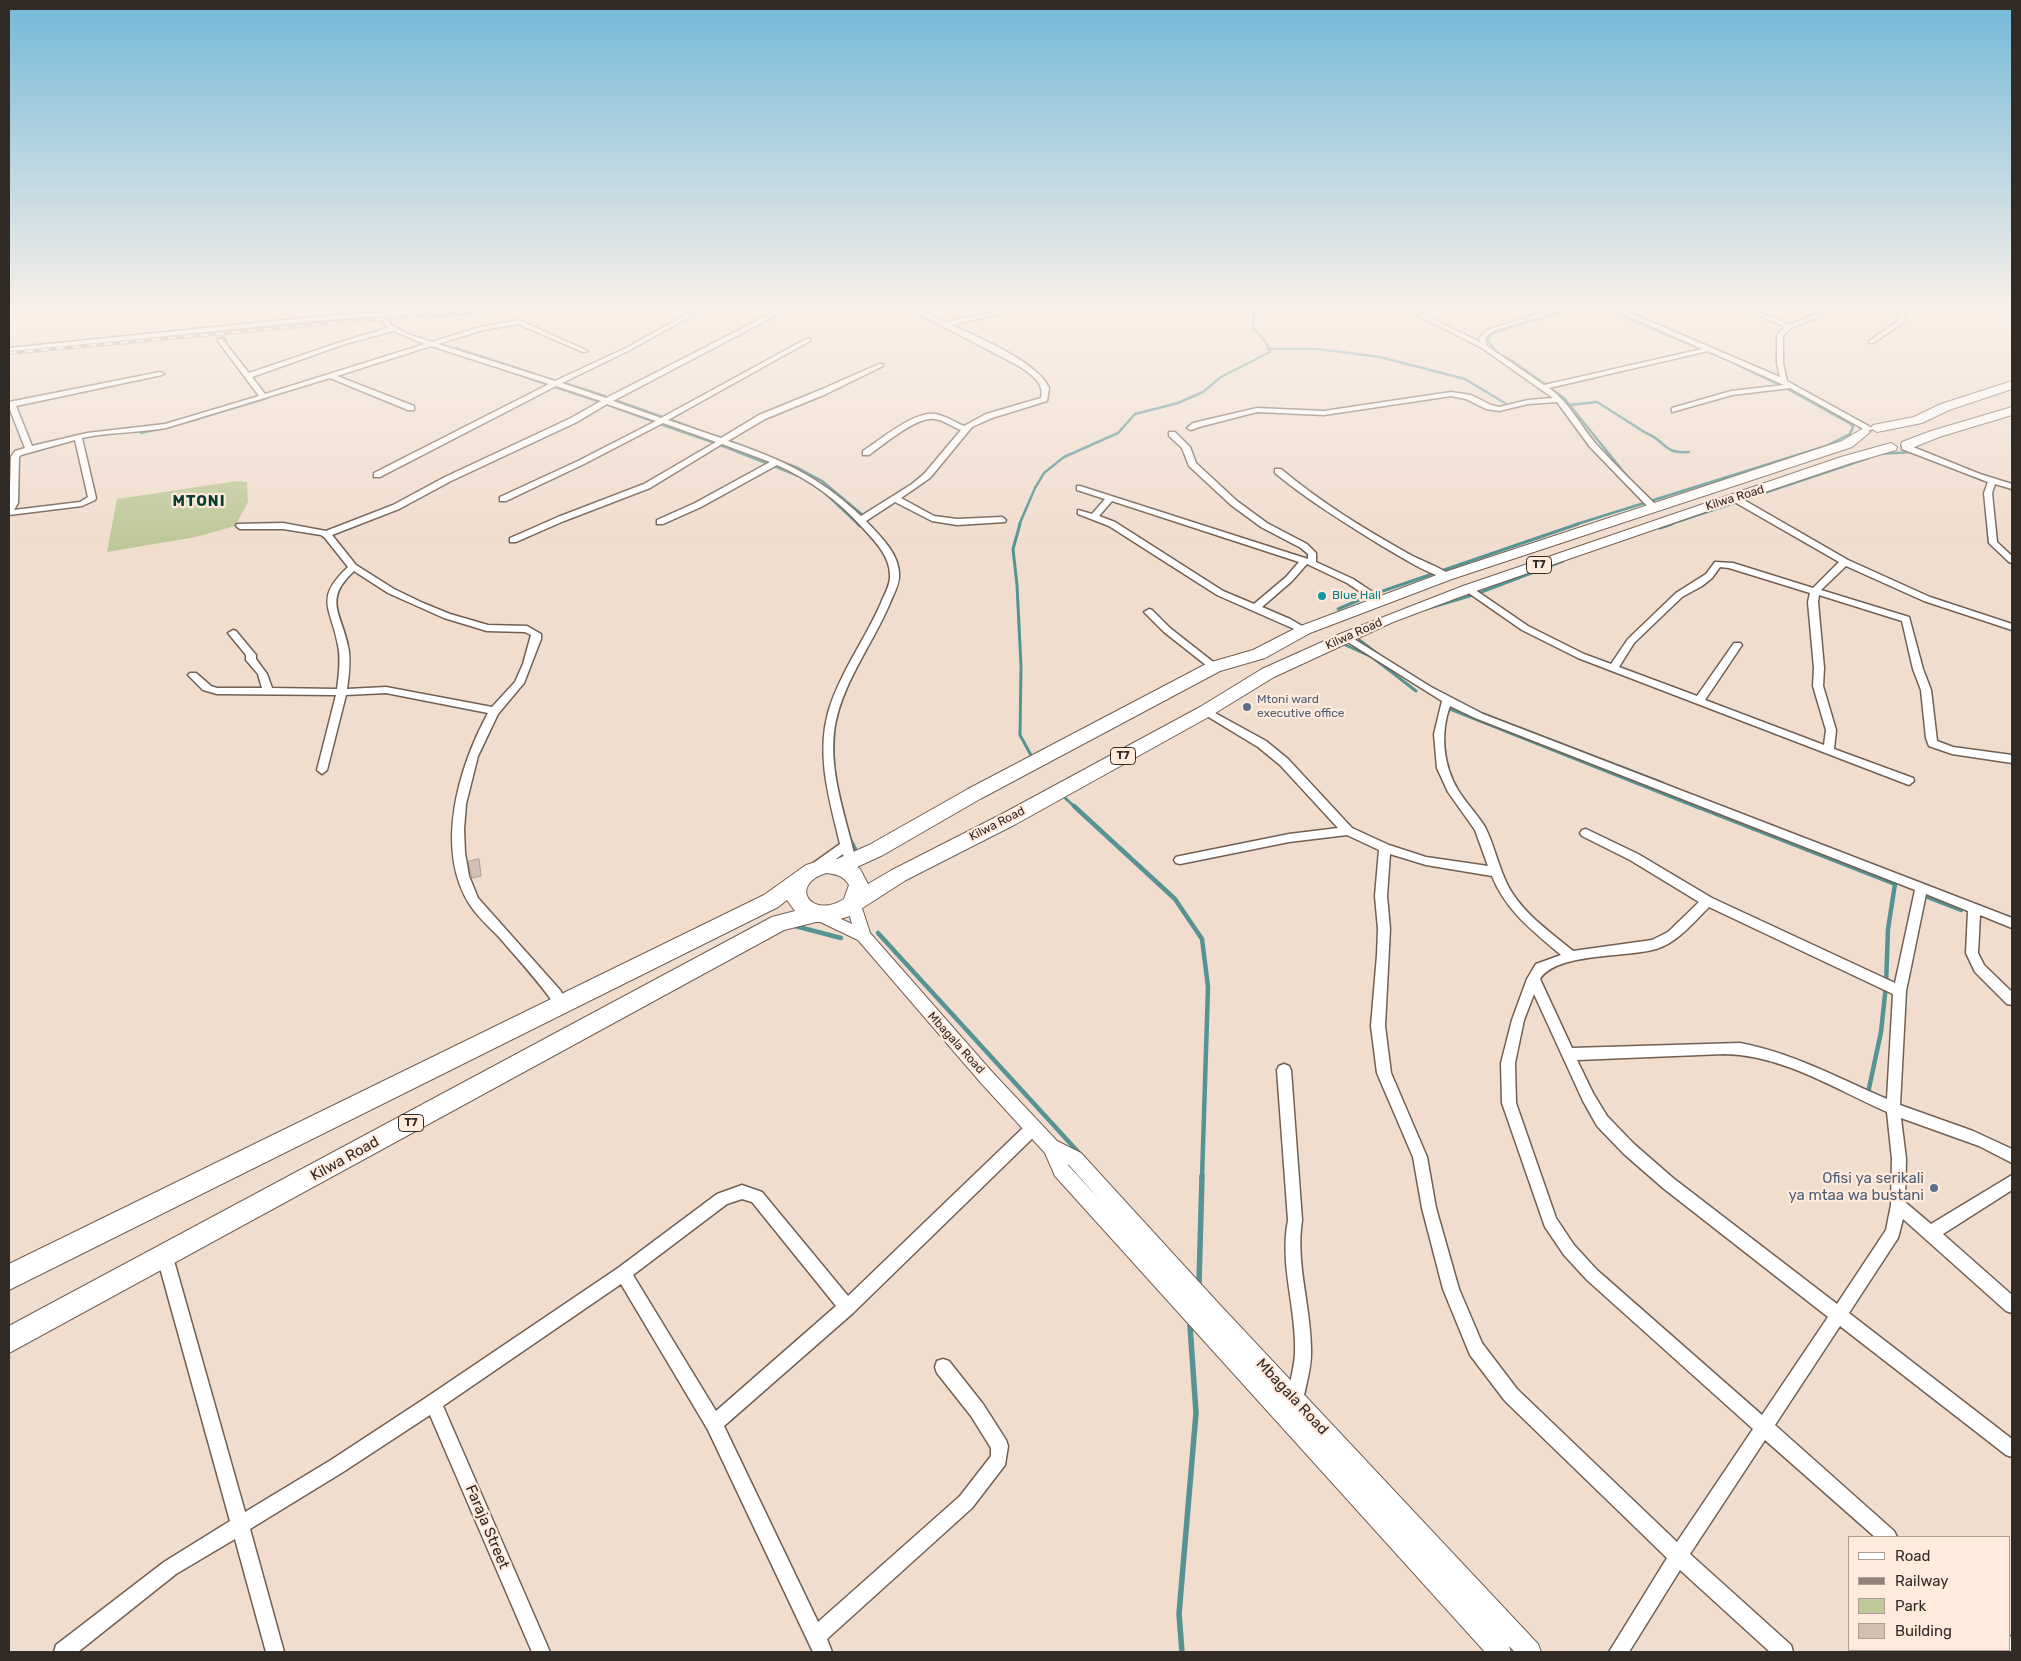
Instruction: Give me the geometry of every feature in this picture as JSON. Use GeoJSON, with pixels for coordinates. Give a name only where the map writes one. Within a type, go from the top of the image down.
{"type":"FeatureCollection","features":[{"type":"Feature","properties":{"kind":"highway","name":"Kilwa Road"},"geometry":{"type":"LineString","coordinates":[[846,858],[876,850],[974,794],[1214,667],[1259,654],[1304,630],[1447,576],[1847,444],[1870,429],[1912,422],[1945,407],[2007,387]]}},
{"type":"Feature","properties":{"kind":"highway","name":"Kilwa Road"},"geometry":{"type":"LineString","coordinates":[[853,902],[899,875],[1009,819],[1206,711],[1268,673],[1388,619],[1468,589],[1846,460],[1901,446],[2012,411]]}},
{"type":"Feature","properties":{"kind":"highway"},"geometry":{"type":"LineString","coordinates":[[1870,429],[1900,434],[1908,440],[1901,446],[1871,441],[1866,438],[1870,429]]}},
{"type":"Feature","properties":{"kind":"highway"},"geometry":{"type":"LineString","coordinates":[[846,858],[847,870],[857,879],[859,885],[853,902]]}},
{"type":"Feature","properties":{"kind":"highway","name":"T7"},"geometry":{"type":"LineString","coordinates":[[9,1277],[771,901],[807,874],[846,858]]}},
{"type":"Feature","properties":{"kind":"highway"},"geometry":{"type":"LineString","coordinates":[[807,874],[796,888],[797,899],[804,908],[816,914]]}},
{"type":"Feature","properties":{"kind":"highway","name":"T7"},"geometry":{"type":"LineString","coordinates":[[816,914],[830,914],[843,910],[853,902]]}},
{"type":"Feature","properties":{"kind":"highway","name":"Kilwa Road"},"geometry":{"type":"LineString","coordinates":[[9,1340],[779,923],[816,914]]}},
{"type":"Feature","properties":{"kind":"street"},"geometry":{"type":"LineString","coordinates":[[29,449],[23,430],[10,404],[97,387]]}},
{"type":"Feature","properties":{"kind":"street"},"geometry":{"type":"LineString","coordinates":[[256,387],[264,397]]}},
{"type":"Feature","properties":{"kind":"street"},"geometry":{"type":"LineString","coordinates":[[9,512],[14,503],[16,457],[18,453],[78,437],[166,426],[297,387]]}},
{"type":"Feature","properties":{"kind":"street"},"geometry":{"type":"LineString","coordinates":[[357,387],[411,408]]}},
{"type":"Feature","properties":{"kind":"street"},"geometry":{"type":"LineString","coordinates":[[377,475],[548,387]]}},
{"type":"Feature","properties":{"kind":"street"},"geometry":{"type":"LineString","coordinates":[[565,387],[776,462],[818,483],[861,520],[892,558],[895,567],[895,577],[881,616],[847,679],[833,713],[827,761],[846,858]]}},
{"type":"Feature","properties":{"kind":"street"},"geometry":{"type":"LineString","coordinates":[[240,526],[284,526],[326,534],[396,507],[448,479],[574,420],[636,387]]}},
{"type":"Feature","properties":{"kind":"street"},"geometry":{"type":"LineString","coordinates":[[503,499],[547,480],[663,421],[725,387]]}},
{"type":"Feature","properties":{"kind":"street"},"geometry":{"type":"LineString","coordinates":[[513,540],[561,519],[647,486],[762,417],[835,387]]}},
{"type":"Feature","properties":{"kind":"street"},"geometry":{"type":"LineString","coordinates":[[861,520],[916,486],[934,469],[964,429],[974,422],[989,416],[1044,398],[1046,391],[1045,387]]}},
{"type":"Feature","properties":{"kind":"street"},"geometry":{"type":"LineString","coordinates":[[1543,387],[1559,400],[1593,445],[1653,507]]}},
{"type":"Feature","properties":{"kind":"street"},"geometry":{"type":"LineString","coordinates":[[1675,410],[1731,392],[1786,387]]}},
{"type":"Feature","properties":{"kind":"street"},"geometry":{"type":"LineString","coordinates":[[1792,387],[1870,429]]}},
{"type":"Feature","properties":{"kind":"street"},"geometry":{"type":"LineString","coordinates":[[1191,428],[1196,425],[1257,410],[1324,413],[1451,394],[1468,397],[1489,407],[1500,409],[1528,402],[1559,400]]}},
{"type":"Feature","properties":{"kind":"street"},"geometry":{"type":"LineString","coordinates":[[866,453],[901,430],[927,416],[935,416],[964,429]]}},
{"type":"Feature","properties":{"kind":"street"},"geometry":{"type":"LineString","coordinates":[[1172,434],[1186,447],[1192,464],[1234,503],[1264,525],[1309,549],[1313,558],[1255,608]]}},
{"type":"Feature","properties":{"kind":"street"},"geometry":{"type":"LineString","coordinates":[[9,512],[82,504],[92,498],[78,437]]}},
{"type":"Feature","properties":{"kind":"street"},"geometry":{"type":"LineString","coordinates":[[1901,446],[2012,487]]}},
{"type":"Feature","properties":{"kind":"street"},"geometry":{"type":"LineString","coordinates":[[660,522],[698,505],[776,462]]}},
{"type":"Feature","properties":{"kind":"street"},"geometry":{"type":"LineString","coordinates":[[1278,471],[1301,491],[1343,519],[1412,559],[1447,576]]}},
{"type":"Feature","properties":{"kind":"street"},"geometry":{"type":"LineString","coordinates":[[1992,481],[1988,493],[1993,543],[2012,560]]}},
{"type":"Feature","properties":{"kind":"street"},"geometry":{"type":"LineString","coordinates":[[1080,488],[1308,562],[1350,581],[1380,601]]}},
{"type":"Feature","properties":{"kind":"street"},"geometry":{"type":"LineString","coordinates":[[1094,517],[1111,497]]}},
{"type":"Feature","properties":{"kind":"street"},"geometry":{"type":"LineString","coordinates":[[896,498],[932,518],[957,522],[1002,520]]}},
{"type":"Feature","properties":{"kind":"street"},"geometry":{"type":"LineString","coordinates":[[1734,498],[1846,562],[1927,599],[2012,627]]}},
{"type":"Feature","properties":{"kind":"street"},"geometry":{"type":"LineString","coordinates":[[1082,512],[1126,532],[1208,586],[1304,630]]}},
{"type":"Feature","properties":{"kind":"street"},"geometry":{"type":"LineString","coordinates":[[326,534],[353,567],[391,591],[447,616],[488,628],[527,629],[536,634],[536,639],[519,683],[494,711],[482,733],[464,783],[458,833],[463,875],[473,900],[547,984],[563,1005]]}},
{"type":"Feature","properties":{"kind":"street"},"geometry":{"type":"LineString","coordinates":[[1829,750],[1831,730],[1818,686],[1819,668],[1813,618],[1815,591],[1846,562]]}},
{"type":"Feature","properties":{"kind":"street"},"geometry":{"type":"LineString","coordinates":[[1613,668],[1631,641],[1679,595],[1700,584],[1718,564],[1730,565],[1906,619],[1918,669],[1926,690],[1931,726],[1930,738],[1933,744],[1952,750],[2012,759]]}},
{"type":"Feature","properties":{"kind":"street"},"geometry":{"type":"LineString","coordinates":[[322,770],[342,692],[344,648],[334,616],[332,592],[353,567]]}},
{"type":"Feature","properties":{"kind":"street"},"geometry":{"type":"LineString","coordinates":[[1468,589],[1525,628],[1548,641],[1613,668],[1909,782]]}},
{"type":"Feature","properties":{"kind":"street"},"geometry":{"type":"LineString","coordinates":[[1149,612],[1167,630],[1214,667]]}},
{"type":"Feature","properties":{"kind":"street"},"geometry":{"type":"LineString","coordinates":[[233,634],[252,655],[251,660],[263,673],[268,692]]}},
{"type":"Feature","properties":{"kind":"street"},"geometry":{"type":"LineString","coordinates":[[1346,637],[1407,678],[1447,701],[1516,730],[2012,923]]}},
{"type":"Feature","properties":{"kind":"street"},"geometry":{"type":"LineString","coordinates":[[1699,701],[1738,645]]}},
{"type":"Feature","properties":{"kind":"street"},"geometry":{"type":"LineString","coordinates":[[193,675],[207,688],[217,691],[342,692],[386,690],[494,711]]}},
{"type":"Feature","properties":{"kind":"street"},"geometry":{"type":"LineString","coordinates":[[1447,701],[1439,728],[1442,767],[1451,788],[1480,830],[1506,893],[1521,912],[1571,956]]}},
{"type":"Feature","properties":{"kind":"street"},"geometry":{"type":"LineString","coordinates":[[1206,711],[1262,744],[1284,762],[1348,831],[1385,848],[1426,861],[1496,872]]}},
{"type":"Feature","properties":{"kind":"street"},"geometry":{"type":"LineString","coordinates":[[1180,860],[1289,838],[1348,831]]}},
{"type":"Feature","properties":{"kind":"street"},"geometry":{"type":"LineString","coordinates":[[1586,833],[1634,857],[1708,901],[1900,991]]}},
{"type":"Feature","properties":{"kind":"street"},"geometry":{"type":"LineString","coordinates":[[1385,848],[1381,896],[1384,930],[1378,1026],[1384,1072],[1420,1157],[1429,1208],[1451,1289],[1476,1349],[1511,1395],[1678,1556],[1784,1652]]}},
{"type":"Feature","properties":{"kind":"street"},"geometry":{"type":"LineString","coordinates":[[1618,1652],[1678,1556],[1893,1233],[1898,1205],[1898,1160],[1893,1108],[1900,991],[1922,888]]}},
{"type":"Feature","properties":{"kind":"street"},"geometry":{"type":"LineString","coordinates":[[1708,901],[1672,935],[1654,945],[1571,956],[1540,968],[1533,979],[1518,1020],[1507,1075],[1509,1103],[1550,1222],[1569,1250],[1592,1275],[1887,1536]]}},
{"type":"Feature","properties":{"kind":"street","name":"Mbagala Road"},"geometry":{"type":"LineString","coordinates":[[853,902],[863,936]]}},
{"type":"Feature","properties":{"kind":"street"},"geometry":{"type":"LineString","coordinates":[[1974,907],[1972,953],[1979,968],[2012,1000]]}},
{"type":"Feature","properties":{"kind":"street","name":"Mbagala Road"},"geometry":{"type":"LineString","coordinates":[[816,914],[863,936],[1051,1148],[1061,1170],[1500,1652]]}},
{"type":"Feature","properties":{"kind":"street"},"geometry":{"type":"LineString","coordinates":[[1533,979],[1588,1097],[1602,1121],[1629,1150],[1668,1183],[2012,1449]]}},
{"type":"Feature","properties":{"kind":"street"},"geometry":{"type":"LineString","coordinates":[[1569,1054],[1739,1049],[1762,1053],[1795,1063],[1893,1108],[1991,1144],[2012,1156]]}},
{"type":"Feature","properties":{"kind":"street"},"geometry":{"type":"LineString","coordinates":[[1284,1070],[1295,1220],[1292,1236],[1293,1265],[1302,1323],[1303,1364],[1295,1400]]}},
{"type":"Feature","properties":{"kind":"street"},"geometry":{"type":"LineString","coordinates":[[714,1424],[847,1307],[1033,1128]]}},
{"type":"Feature","properties":{"kind":"street","name":"Mbagala Road"},"geometry":{"type":"LineString","coordinates":[[1051,1148],[1075,1159],[1295,1400],[1530,1652]]}},
{"type":"Feature","properties":{"kind":"street"},"geometry":{"type":"LineString","coordinates":[[1931,1233],[2012,1182]]}},
{"type":"Feature","properties":{"kind":"street"},"geometry":{"type":"LineString","coordinates":[[62,1652],[170,1568],[209,1543],[240,1527],[434,1403],[623,1273],[722,1199],[742,1192],[757,1197],[847,1307]]}},
{"type":"Feature","properties":{"kind":"street"},"geometry":{"type":"LineString","coordinates":[[1898,1205],[2012,1304]]}},
{"type":"Feature","properties":{"kind":"street"},"geometry":{"type":"LineString","coordinates":[[165,1256],[275,1652]]}},
{"type":"Feature","properties":{"kind":"street"},"geometry":{"type":"LineString","coordinates":[[623,1273],[714,1424],[819,1645],[966,1502],[999,1459],[1000,1446],[977,1410],[944,1367]]}},
{"type":"Feature","properties":{"kind":"street","name":"Faraja Street"},"geometry":{"type":"LineString","coordinates":[[434,1403],[541,1652]]}},
{"type":"Feature","properties":{"kind":"green space"},"geometry":{"type":"Polygon","coordinates":[[[237,481],[247,482],[248,502],[235,526],[196,537],[107,552],[117,499],[237,481]]]}},
{"type":"Feature","properties":{"kind":"building"},"geometry":{"type":"Polygon","coordinates":[[[479,859],[481,876],[472,878],[468,862],[479,859]]]}},
{"type":"Feature","properties":{"kind":"waterway"},"geometry":{"type":"LineString","coordinates":[[554,387],[600,402]]}},
{"type":"Feature","properties":{"kind":"waterway"},"geometry":{"type":"LineString","coordinates":[[575,387],[605,396]]}},
{"type":"Feature","properties":{"kind":"waterway"},"geometry":{"type":"LineString","coordinates":[[1019,525],[1035,488],[1044,473],[1064,457],[1118,433],[1135,414],[1178,403],[1203,392],[1210,387]]}},
{"type":"Feature","properties":{"kind":"waterway"},"geometry":{"type":"LineString","coordinates":[[1477,387],[1508,405]]}},
{"type":"Feature","properties":{"kind":"waterway"},"geometry":{"type":"LineString","coordinates":[[1548,387],[1564,398],[1570,405]]}},
{"type":"Feature","properties":{"kind":"waterway"},"geometry":{"type":"LineString","coordinates":[[1574,525],[1826,446],[1850,434],[1853,427],[1851,424],[1783,387]]}},
{"type":"Feature","properties":{"kind":"waterway"},"geometry":{"type":"LineString","coordinates":[[187,422],[267,398],[265,395]]}},
{"type":"Feature","properties":{"kind":"waterway"},"geometry":{"type":"LineString","coordinates":[[615,400],[662,417]]}},
{"type":"Feature","properties":{"kind":"waterway"},"geometry":{"type":"LineString","coordinates":[[1570,405],[1597,402],[1653,436],[1669,449],[1689,452]]}},
{"type":"Feature","properties":{"kind":"waterway"},"geometry":{"type":"LineString","coordinates":[[608,405],[652,421]]}},
{"type":"Feature","properties":{"kind":"waterway"},"geometry":{"type":"LineString","coordinates":[[1570,405],[1630,480]]}},
{"type":"Feature","properties":{"kind":"waterway"},"geometry":{"type":"LineString","coordinates":[[669,419],[719,438]]}},
{"type":"Feature","properties":{"kind":"waterway"},"geometry":{"type":"LineString","coordinates":[[660,424],[712,442]]}},
{"type":"Feature","properties":{"kind":"waterway"},"geometry":{"type":"LineString","coordinates":[[141,433],[158,429]]}},
{"type":"Feature","properties":{"kind":"waterway"},"geometry":{"type":"LineString","coordinates":[[725,440],[798,468],[822,481],[865,517]]}},
{"type":"Feature","properties":{"kind":"waterway"},"geometry":{"type":"LineString","coordinates":[[720,445],[804,478]]}},
{"type":"Feature","properties":{"kind":"waterway"},"geometry":{"type":"LineString","coordinates":[[1878,454],[1913,452]]}},
{"type":"Feature","properties":{"kind":"waterway"},"geometry":{"type":"LineString","coordinates":[[1668,525],[1869,458]]}},
{"type":"Feature","properties":{"kind":"waterway"},"geometry":{"type":"LineString","coordinates":[[1963,472],[1982,480]]}},
{"type":"Feature","properties":{"kind":"waterway"},"geometry":{"type":"LineString","coordinates":[[824,492],[859,525]]}},
{"type":"Feature","properties":{"kind":"waterway"},"geometry":{"type":"LineString","coordinates":[[1020,524],[1013,549],[1017,585],[1021,666],[1020,735],[1032,757]]}},
{"type":"Feature","properties":{"kind":"waterway"},"geometry":{"type":"LineString","coordinates":[[1338,609],[1371,595],[1578,524]]}},
{"type":"Feature","properties":{"kind":"waterway"},"geometry":{"type":"LineString","coordinates":[[1660,528],[1672,524]]}},
{"type":"Feature","properties":{"kind":"waterway"},"geometry":{"type":"LineString","coordinates":[[1426,609],[1476,594],[1563,561]]}},
{"type":"Feature","properties":{"kind":"waterway"},"geometry":{"type":"LineString","coordinates":[[1359,636],[1358,639],[1379,655]]}},
{"type":"Feature","properties":{"kind":"waterway"},"geometry":{"type":"LineString","coordinates":[[857,666],[870,641]]}},
{"type":"Feature","properties":{"kind":"waterway"},"geometry":{"type":"LineString","coordinates":[[1341,643],[1372,657],[1416,691]]}},
{"type":"Feature","properties":{"kind":"waterway"},"geometry":{"type":"LineString","coordinates":[[1450,709],[1699,808]]}},
{"type":"Feature","properties":{"kind":"waterway"},"geometry":{"type":"LineString","coordinates":[[1478,712],[1663,783]]}},
{"type":"Feature","properties":{"kind":"waterway"},"geometry":{"type":"LineString","coordinates":[[833,761],[834,728]]}},
{"type":"Feature","properties":{"kind":"waterway"},"geometry":{"type":"LineString","coordinates":[[1064,797],[1076,808]]}},
{"type":"Feature","properties":{"kind":"waterway"},"geometry":{"type":"LineString","coordinates":[[1074,806],[1175,899],[1202,939],[1208,987],[1202,1178]]}},
{"type":"Feature","properties":{"kind":"waterway"},"geometry":{"type":"LineString","coordinates":[[1696,806],[1895,884],[1888,929],[1886,985],[1881,1032],[1868,1093],[1866,1092]]}},
{"type":"Feature","properties":{"kind":"waterway"},"geometry":{"type":"LineString","coordinates":[[849,838],[855,849]]}},
{"type":"Feature","properties":{"kind":"waterway"},"geometry":{"type":"LineString","coordinates":[[1925,896],[1961,910]]}},
{"type":"Feature","properties":{"kind":"waterway"},"geometry":{"type":"LineString","coordinates":[[795,926],[841,938]]}},
{"type":"Feature","properties":{"kind":"waterway"},"geometry":{"type":"LineString","coordinates":[[878,933],[1080,1154]]}},
{"type":"Feature","properties":{"kind":"waterway"},"geometry":{"type":"LineString","coordinates":[[1199,1283],[1202,1176]]}},
{"type":"Feature","properties":{"kind":"waterway"},"geometry":{"type":"LineString","coordinates":[[1182,1652],[1179,1614],[1196,1413],[1190,1326]]}},
{"type":"Feature","properties":{"kind":"place","name":"Blue Hall"},"geometry":{"type":"Point","coordinates":[1322,596]}},
{"type":"Feature","properties":{"kind":"place","name":"Mtoni ward executive office"},"geometry":{"type":"Point","coordinates":[1247,707]}},
{"type":"Feature","properties":{"kind":"place","name":"Ofisi ya serikali ya mtaa wa bustani"},"geometry":{"type":"Point","coordinates":[1934,1188]}},
{"type":"Feature","properties":{"kind":"district","name":"MTONI"},"geometry":{"type":"Point","coordinates":[199,502]}}]}
